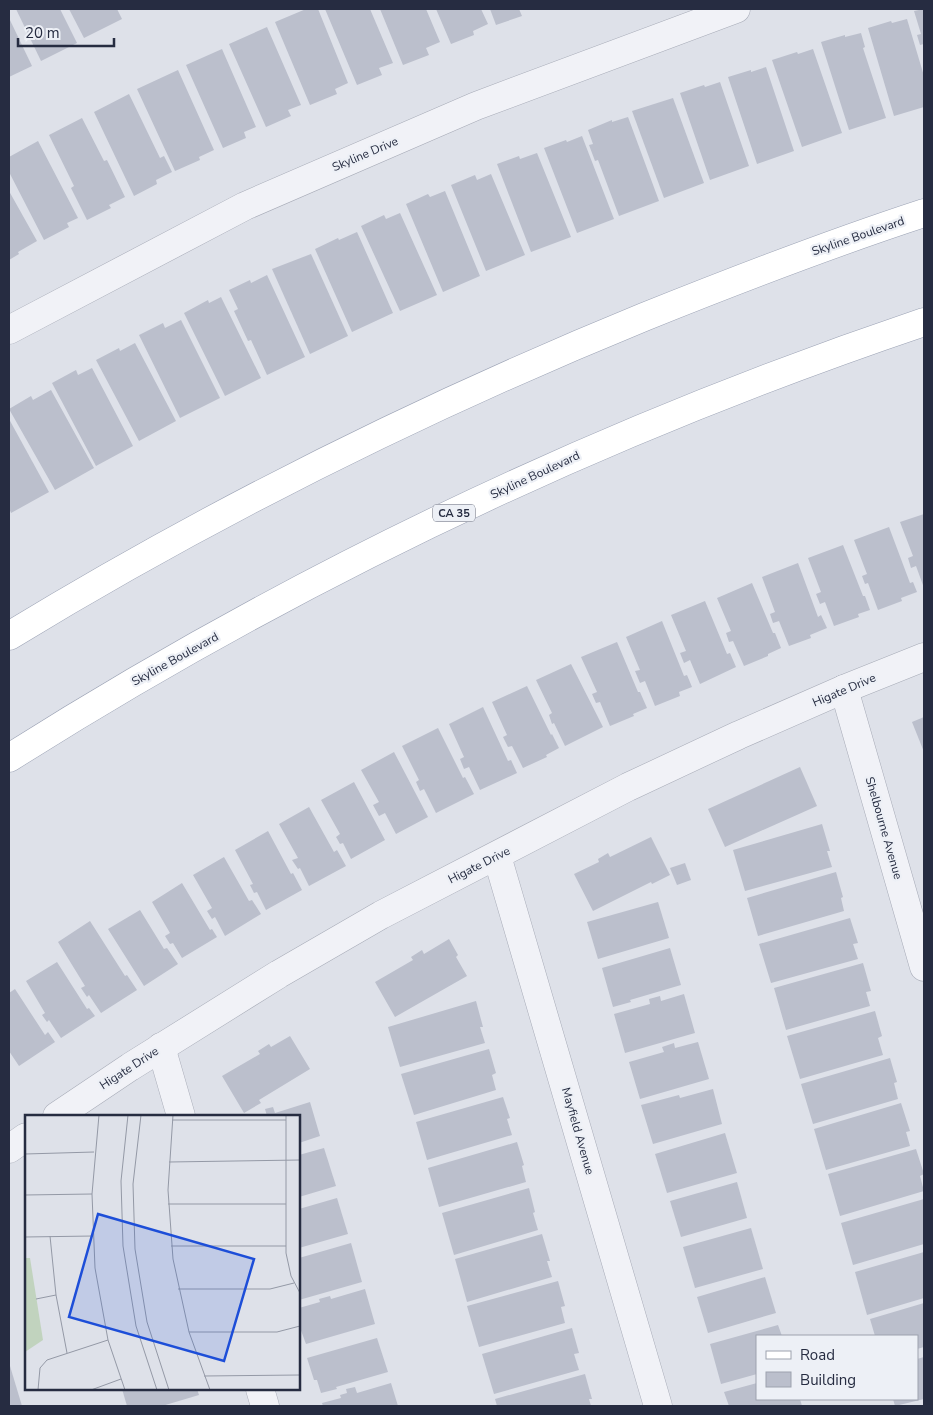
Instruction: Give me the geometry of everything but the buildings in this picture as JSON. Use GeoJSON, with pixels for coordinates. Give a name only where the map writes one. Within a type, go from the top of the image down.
{"type":"FeatureCollection","features":[{"type":"Feature","properties":{"kind":"main road","name":"Skyline Boulevard"},"geometry":{"type":"LineString","coordinates":[[9,636],[86,590],[273,488],[336,455],[464,395],[598,336],[729,282],[837,242],[924,213]]}},
{"type":"Feature","properties":{"kind":"main road","name":"Skyline Boulevard"},"geometry":{"type":"LineString","coordinates":[[9,758],[149,673],[271,605],[472,504],[602,445],[722,395],[797,366],[924,322]]}},
{"type":"Feature","properties":{"kind":"street","name":"Skyline Drive"},"geometry":{"type":"LineString","coordinates":[[9,330],[245,206],[476,106],[736,9]]}},
{"type":"Feature","properties":{"kind":"street","name":"Higate Drive"},"geometry":{"type":"LineString","coordinates":[[58,1115],[161,1047],[279,974],[381,915],[628,787],[844,689],[924,658]]}},
{"type":"Feature","properties":{"kind":"street","name":"Shelbourne Avenue"},"geometry":{"type":"LineString","coordinates":[[844,689],[924,967]]}},
{"type":"Feature","properties":{"kind":"street","name":"Mayfield Avenue"},"geometry":{"type":"LineString","coordinates":[[497,856],[658,1406]]}},
{"type":"Feature","properties":{"kind":"street"},"geometry":{"type":"LineString","coordinates":[[161,1047],[181,1115]]}},
{"type":"Feature","properties":{"kind":"street"},"geometry":{"type":"LineString","coordinates":[[9,1149],[25,1138]]}},
{"type":"Feature","properties":{"kind":"street"},"geometry":{"type":"LineString","coordinates":[[260,1390],[265,1406]]}}]}
